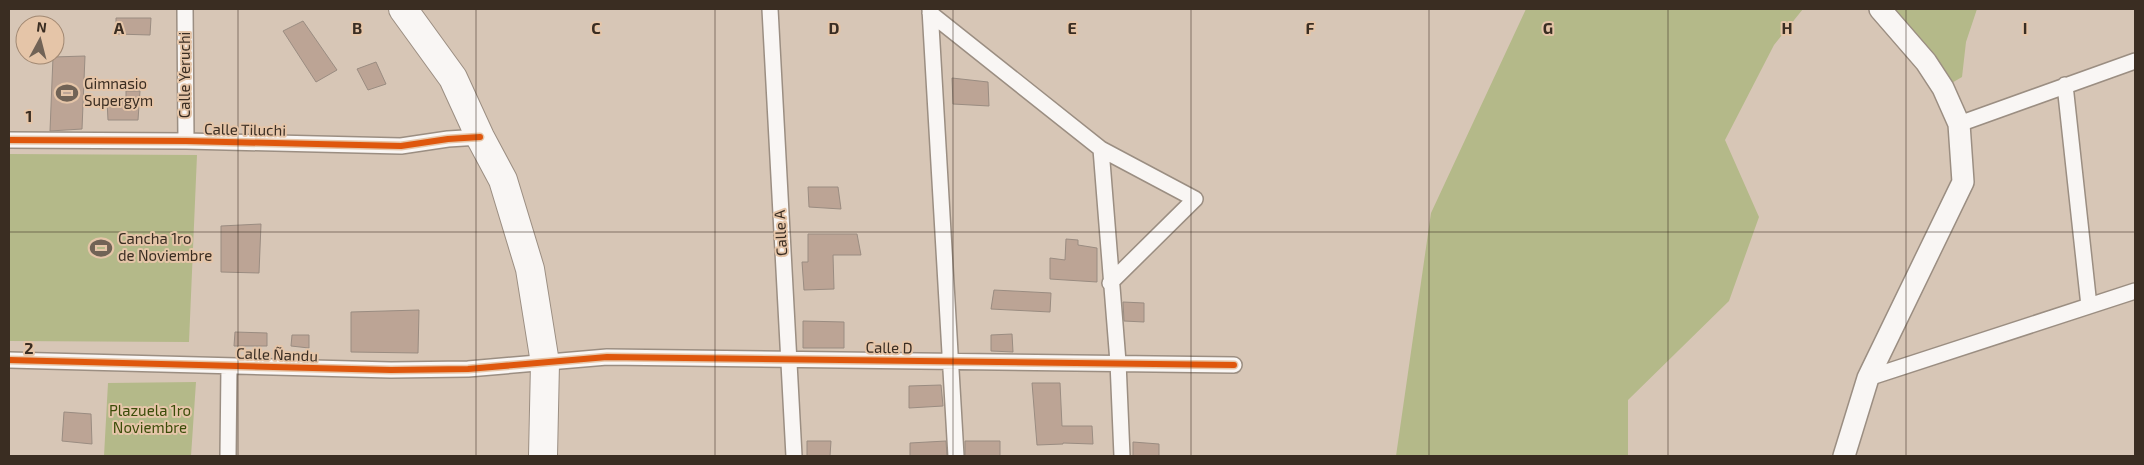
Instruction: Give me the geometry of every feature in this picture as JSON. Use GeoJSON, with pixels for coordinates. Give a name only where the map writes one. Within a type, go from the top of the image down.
{"type":"FeatureCollection","features":[{"type":"Feature","properties":{"kind":"highway"},"geometry":{"type":"LineString","coordinates":[[403,9],[453,78],[480,137],[503,180],[530,268],[545,363],[543,456]]}},
{"type":"Feature","properties":{"kind":"main road"},"geometry":{"type":"LineString","coordinates":[[1844,456],[1868,378],[1963,182],[1959,124],[1943,88],[1926,62],[1880,9]]}},
{"type":"Feature","properties":{"kind":"street","name":"Calle Yeruchi"},"geometry":{"type":"LineString","coordinates":[[185,9],[186,141]]}},
{"type":"Feature","properties":{"kind":"street","name":"Calle A"},"geometry":{"type":"LineString","coordinates":[[770,9],[794,456]]}},
{"type":"Feature","properties":{"kind":"street"},"geometry":{"type":"LineString","coordinates":[[930,11],[1101,149],[1195,199],[1110,283]]}},
{"type":"Feature","properties":{"kind":"street"},"geometry":{"type":"LineString","coordinates":[[930,11],[956,456]]}},
{"type":"Feature","properties":{"kind":"street"},"geometry":{"type":"LineString","coordinates":[[1959,124],[2135,61]]}},
{"type":"Feature","properties":{"kind":"street"},"geometry":{"type":"LineString","coordinates":[[2065,85],[2089,306]]}},
{"type":"Feature","properties":{"kind":"street","name":"Calle Tiluchi"},"geometry":{"type":"LineString","coordinates":[[9,140],[186,141],[401,146],[448,139],[480,137]]}},
{"type":"Feature","properties":{"kind":"street"},"geometry":{"type":"LineString","coordinates":[[1101,149],[1110,283],[1118,362],[1122,456]]}},
{"type":"Feature","properties":{"kind":"street"},"geometry":{"type":"LineString","coordinates":[[1868,378],[2135,291]]}},
{"type":"Feature","properties":{"kind":"street","name":"Calle D"},"geometry":{"type":"LineString","coordinates":[[545,363],[607,357],[950,362],[1118,362],[1234,365]]}},
{"type":"Feature","properties":{"kind":"street","name":"Calle Ñandu"},"geometry":{"type":"LineString","coordinates":[[9,360],[391,370],[468,369],[545,363]]}},
{"type":"Feature","properties":{"kind":"street"},"geometry":{"type":"LineString","coordinates":[[228,456],[229,366]]}},
{"type":"Feature","properties":{"kind":"green space"},"geometry":{"type":"Polygon","coordinates":[[[1526,9],[1803,9],[1774,45],[1725,140],[1759,217],[1729,301],[1628,400],[1628,456],[1396,456],[1431,213],[1526,9]]]}},
{"type":"Feature","properties":{"kind":"green space"},"geometry":{"type":"Polygon","coordinates":[[[1880,9],[1977,9],[1966,42],[1962,77],[1943,88],[1880,9]]]}},
{"type":"Feature","properties":{"kind":"green space","name":"Cancha 1ro de Noviembre"},"geometry":{"type":"Polygon","coordinates":[[[9,154],[197,155],[189,342],[9,341],[9,154]]]}},
{"type":"Feature","properties":{"kind":"green space","name":"Plazuela 1ro Noviembre"},"geometry":{"type":"Polygon","coordinates":[[[196,382],[191,456],[104,456],[108,383],[196,382]]]}},
{"type":"Feature","properties":{"kind":"building"},"geometry":{"type":"Polygon","coordinates":[[[116,18],[151,18],[150,35],[116,34],[116,18]]]}},
{"type":"Feature","properties":{"kind":"building"},"geometry":{"type":"Polygon","coordinates":[[[303,21],[337,70],[316,82],[283,31],[303,21]]]}},
{"type":"Feature","properties":{"kind":"building","name":"Gimnasio Supergym"},"geometry":{"type":"Polygon","coordinates":[[[85,56],[82,129],[50,131],[53,65],[65,65],[65,57],[85,56]]]}},
{"type":"Feature","properties":{"kind":"building"},"geometry":{"type":"Polygon","coordinates":[[[376,62],[386,84],[368,90],[357,69],[376,62]]]}},
{"type":"Feature","properties":{"kind":"building"},"geometry":{"type":"Polygon","coordinates":[[[952,78],[988,82],[989,106],[953,104],[952,78]]]}},
{"type":"Feature","properties":{"kind":"building"},"geometry":{"type":"Polygon","coordinates":[[[126,91],[140,91],[138,120],[108,120],[107,101],[126,101],[126,91]]]}},
{"type":"Feature","properties":{"kind":"building"},"geometry":{"type":"Polygon","coordinates":[[[808,187],[838,187],[841,209],[809,207],[808,187]]]}},
{"type":"Feature","properties":{"kind":"building"},"geometry":{"type":"Polygon","coordinates":[[[261,224],[259,273],[221,272],[221,226],[261,224]]]}},
{"type":"Feature","properties":{"kind":"building"},"geometry":{"type":"Polygon","coordinates":[[[808,234],[857,234],[861,255],[833,255],[834,289],[804,290],[802,262],[808,262],[808,234]]]}},
{"type":"Feature","properties":{"kind":"building"},"geometry":{"type":"Polygon","coordinates":[[[1066,239],[1078,240],[1078,245],[1097,248],[1097,282],[1050,279],[1050,258],[1065,260],[1066,239]]]}},
{"type":"Feature","properties":{"kind":"building"},"geometry":{"type":"Polygon","coordinates":[[[994,290],[1051,293],[1050,312],[991,309],[994,290]]]}},
{"type":"Feature","properties":{"kind":"building"},"geometry":{"type":"Polygon","coordinates":[[[1123,302],[1144,303],[1144,322],[1124,321],[1123,302]]]}},
{"type":"Feature","properties":{"kind":"building"},"geometry":{"type":"Polygon","coordinates":[[[419,310],[418,353],[351,352],[351,312],[419,310]]]}},
{"type":"Feature","properties":{"kind":"building"},"geometry":{"type":"Polygon","coordinates":[[[803,321],[844,322],[844,348],[803,348],[803,321]]]}},
{"type":"Feature","properties":{"kind":"building"},"geometry":{"type":"Polygon","coordinates":[[[235,332],[267,333],[267,346],[234,346],[235,332]]]}},
{"type":"Feature","properties":{"kind":"building"},"geometry":{"type":"Polygon","coordinates":[[[1012,334],[1013,352],[991,351],[991,335],[1012,334]]]}},
{"type":"Feature","properties":{"kind":"building"},"geometry":{"type":"Polygon","coordinates":[[[292,335],[309,335],[309,348],[291,346],[292,335]]]}},
{"type":"Feature","properties":{"kind":"building"},"geometry":{"type":"Polygon","coordinates":[[[1032,383],[1060,383],[1062,426],[1092,426],[1093,444],[1063,443],[1037,445],[1032,383]]]}},
{"type":"Feature","properties":{"kind":"building"},"geometry":{"type":"Polygon","coordinates":[[[941,385],[943,406],[909,408],[909,386],[941,385]]]}},
{"type":"Feature","properties":{"kind":"building"},"geometry":{"type":"Polygon","coordinates":[[[64,412],[91,414],[92,444],[62,441],[64,412]]]}},
{"type":"Feature","properties":{"kind":"building"},"geometry":{"type":"Polygon","coordinates":[[[807,441],[831,441],[830,456],[807,456],[807,441]]]}},
{"type":"Feature","properties":{"kind":"building"},"geometry":{"type":"Polygon","coordinates":[[[946,441],[947,456],[910,456],[910,443],[946,441]]]}},
{"type":"Feature","properties":{"kind":"building"},"geometry":{"type":"Polygon","coordinates":[[[965,441],[1000,441],[1000,456],[965,456],[965,441]]]}},
{"type":"Feature","properties":{"kind":"building"},"geometry":{"type":"Polygon","coordinates":[[[1133,442],[1159,444],[1159,456],[1133,456],[1133,442]]]}},
{"type":"Feature","properties":{"kind":"cycle path"},"geometry":{"type":"LineString","coordinates":[[9,140],[186,141],[401,146],[448,139],[480,137]]}},
{"type":"Feature","properties":{"kind":"cycle path"},"geometry":{"type":"LineString","coordinates":[[9,360],[391,370],[468,369],[607,357],[1234,365]]}},
{"type":"Feature","properties":{"kind":"place","name":"Gimnasio Supergym"},"geometry":{"type":"Point","coordinates":[67,93]}},
{"type":"Feature","properties":{"kind":"place","name":"Cancha 1ro de Noviembre"},"geometry":{"type":"Point","coordinates":[101,248]}}]}
